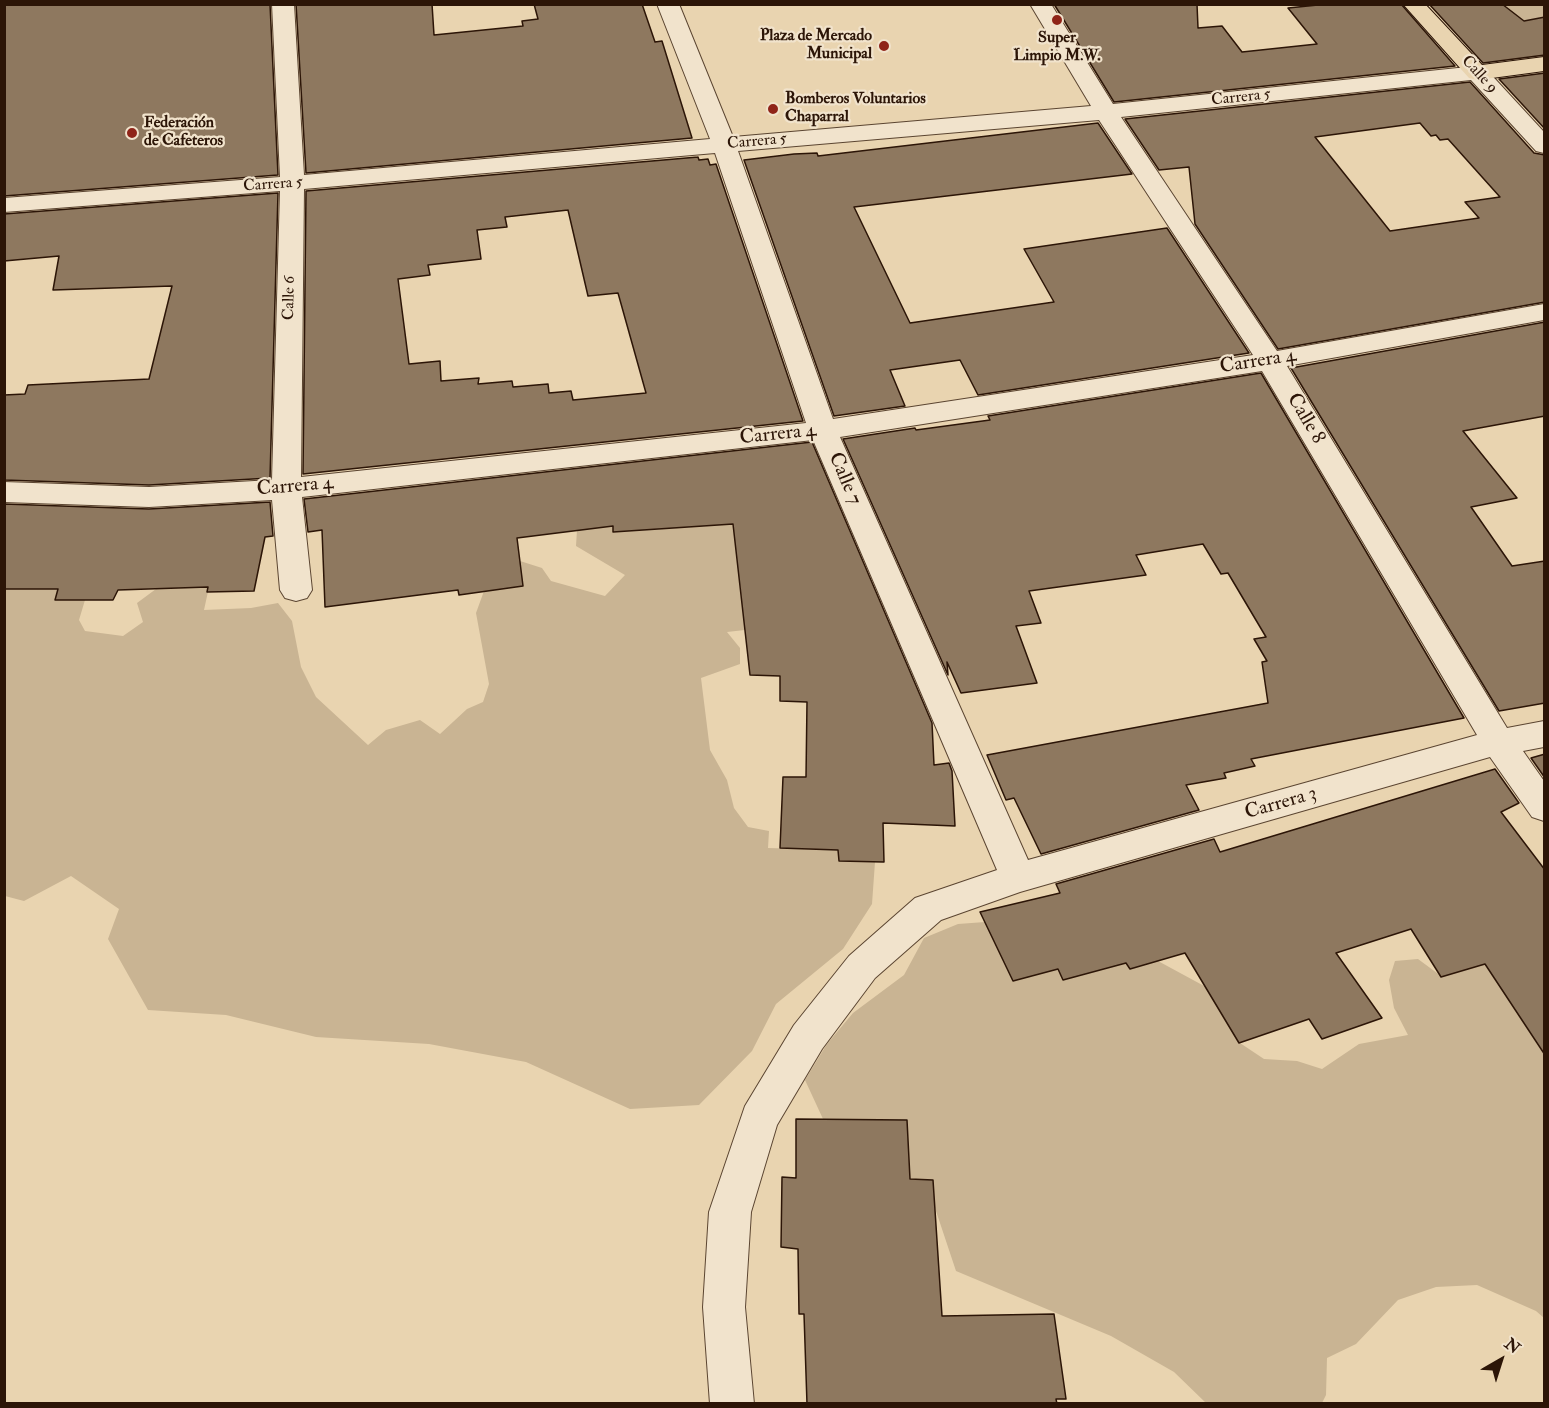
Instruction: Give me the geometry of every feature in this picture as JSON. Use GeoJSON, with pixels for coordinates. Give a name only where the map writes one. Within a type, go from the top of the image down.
{"type":"FeatureCollection","features":[{"type":"Feature","properties":{"kind":"main road","name":"Calle 9"},"geometry":{"type":"LineString","coordinates":[[1413,4],[1477,72]]}},
{"type":"Feature","properties":{"kind":"main road","name":"Carrera 5"},"geometry":{"type":"LineString","coordinates":[[1477,72],[1545,64]]}},
{"type":"Feature","properties":{"kind":"street","name":"Calle 6"},"geometry":{"type":"LineString","coordinates":[[283,4],[292,183],[286,489],[296,590]]}},
{"type":"Feature","properties":{"kind":"street","name":"Calle 7"},"geometry":{"type":"LineString","coordinates":[[668,4],[724,145],[823,430],[1018,878]]}},
{"type":"Feature","properties":{"kind":"street","name":"Calle 8"},"geometry":{"type":"LineString","coordinates":[[1040,4],[1106,112],[1270,361],[1498,742],[1545,807]]}},
{"type":"Feature","properties":{"kind":"street","name":"Carrera 5"},"geometry":{"type":"LineString","coordinates":[[4,205],[292,183],[1106,112],[1477,72]]}},
{"type":"Feature","properties":{"kind":"street","name":"Calle 9"},"geometry":{"type":"LineString","coordinates":[[1477,72],[1545,146]]}},
{"type":"Feature","properties":{"kind":"street","name":"Carrera 4"},"geometry":{"type":"LineString","coordinates":[[4,492],[149,497],[286,489],[823,430],[1270,361],[1545,312]]}},
{"type":"Feature","properties":{"kind":"street","name":"Carrera 3"},"geometry":{"type":"LineString","coordinates":[[732,1404],[724,1307],[730,1212],[759,1119],[808,1037],[862,967],[928,909],[1018,878],[1498,742],[1545,734]]}},
{"type":"Feature","properties":{"kind":"shaded area"},"geometry":{"type":"Polygon","coordinates":[[[1502,4],[1544,5],[1544,17],[1531,20],[1544,34],[1544,57],[1510,60],[1505,57],[1502,4]]]}},
{"type":"Feature","properties":{"kind":"shaded area"},"geometry":{"type":"Polygon","coordinates":[[[748,517],[739,578],[741,597],[780,626],[727,632],[740,648],[740,664],[701,678],[710,750],[727,780],[734,808],[748,827],[769,831],[768,848],[838,850],[839,861],[875,862],[872,904],[843,949],[776,1004],[752,1051],[699,1105],[630,1109],[526,1062],[429,1044],[316,1037],[226,1015],[148,1010],[108,939],[119,909],[71,876],[24,901],[5,896],[4,589],[58,589],[85,600],[79,620],[85,631],[123,636],[143,622],[137,603],[156,589],[209,587],[204,610],[251,608],[278,603],[292,621],[301,667],[316,697],[368,745],[386,730],[420,720],[440,734],[467,709],[483,702],[489,684],[476,613],[484,591],[520,561],[542,568],[551,581],[605,596],[625,575],[576,546],[577,530],[613,519],[614,532],[707,526],[748,517]]]}},
{"type":"Feature","properties":{"kind":"shaded area"},"geometry":{"type":"Polygon","coordinates":[[[985,922],[1013,981],[1058,969],[1064,980],[1126,963],[1130,969],[1158,961],[1206,987],[1240,1043],[1264,1059],[1297,1061],[1322,1069],[1359,1044],[1408,1035],[1394,1008],[1389,980],[1395,961],[1418,959],[1441,976],[1486,964],[1544,1055],[1544,1318],[1536,1311],[1477,1285],[1436,1287],[1398,1300],[1356,1344],[1327,1358],[1326,1395],[1322,1403],[1206,1403],[1174,1372],[1111,1336],[956,1271],[935,1208],[933,1180],[910,1179],[907,1120],[823,1119],[805,1080],[827,1044],[853,1013],[904,975],[924,938],[958,924],[985,922]]]}},
{"type":"Feature","properties":{"kind":"building"},"geometry":{"type":"Polygon","coordinates":[[[4,4],[270,4],[278,175],[4,196],[4,4]]]}},
{"type":"Feature","properties":{"kind":"building"},"geometry":{"type":"Polygon","coordinates":[[[296,4],[432,4],[434,35],[523,26],[522,21],[538,19],[534,4],[642,4],[655,42],[662,41],[692,138],[306,173],[296,4]]]}},
{"type":"Feature","properties":{"kind":"building"},"geometry":{"type":"Polygon","coordinates":[[[1054,4],[1197,4],[1198,28],[1222,26],[1242,52],[1317,44],[1288,8],[1328,4],[1401,4],[1455,66],[1114,102],[1054,4]]]}},
{"type":"Feature","properties":{"kind":"building"},"geometry":{"type":"Polygon","coordinates":[[[1429,4],[1502,4],[1524,21],[1545,17],[1545,55],[1483,63],[1429,4]]]}},
{"type":"Feature","properties":{"kind":"building"},"geometry":{"type":"Polygon","coordinates":[[[1545,73],[1545,129],[1499,79],[1545,73]]]}},
{"type":"Feature","properties":{"kind":"building"},"geometry":{"type":"Polygon","coordinates":[[[1470,82],[1534,153],[1545,155],[1545,302],[1278,349],[1195,224],[1189,167],[1159,170],[1125,119],[1470,82]],[[1420,123],[1315,137],[1390,231],[1479,218],[1465,202],[1500,197],[1448,139],[1440,140],[1436,135],[1431,136],[1420,123]]]}},
{"type":"Feature","properties":{"kind":"building"},"geometry":{"type":"Polygon","coordinates":[[[1098,123],[1132,174],[854,207],[910,323],[1054,302],[1024,249],[1167,228],[1249,353],[978,395],[960,360],[890,370],[905,406],[834,416],[744,160],[794,154],[817,153],[818,156],[1098,123]]]}},
{"type":"Feature","properties":{"kind":"building"},"geometry":{"type":"Polygon","coordinates":[[[698,157],[699,160],[708,159],[710,165],[716,164],[803,421],[303,474],[306,191],[698,157]],[[568,210],[505,217],[507,227],[477,230],[481,259],[428,265],[430,275],[398,279],[409,364],[440,361],[441,381],[479,378],[478,384],[512,381],[513,387],[548,384],[549,393],[571,391],[573,400],[646,393],[618,293],[588,296],[568,210]]]}},
{"type":"Feature","properties":{"kind":"building"},"geometry":{"type":"Polygon","coordinates":[[[278,193],[270,478],[149,485],[4,480],[4,395],[25,394],[28,385],[149,379],[172,286],[53,290],[59,256],[4,261],[4,214],[278,193]]]}},
{"type":"Feature","properties":{"kind":"building"},"geometry":{"type":"Polygon","coordinates":[[[1545,322],[1545,416],[1463,431],[1517,498],[1471,507],[1512,566],[1545,561],[1545,703],[1499,711],[1291,368],[1545,322]]]}},
{"type":"Feature","properties":{"kind":"building"},"geometry":{"type":"Polygon","coordinates":[[[1261,373],[1464,718],[1251,759],[1255,766],[1224,773],[1226,778],[1186,785],[1199,810],[1041,854],[1014,798],[1006,800],[987,755],[1268,703],[1262,662],[1267,661],[1254,639],[1266,637],[1228,573],[1221,574],[1203,544],[1136,555],[1146,575],[1029,591],[1041,623],[1016,626],[1037,683],[961,693],[947,662],[948,675],[843,439],[990,420],[988,416],[1261,373]]]}},
{"type":"Feature","properties":{"kind":"building"},"geometry":{"type":"Polygon","coordinates":[[[812,442],[932,723],[934,765],[949,763],[952,771],[955,826],[883,823],[884,862],[839,861],[838,850],[780,848],[783,777],[806,777],[807,702],[780,701],[780,676],[750,675],[733,524],[613,532],[613,526],[517,538],[523,586],[459,595],[458,590],[325,607],[322,530],[308,532],[304,499],[812,442]]]}},
{"type":"Feature","properties":{"kind":"building"},"geometry":{"type":"Polygon","coordinates":[[[270,502],[273,536],[265,537],[254,591],[207,592],[208,587],[118,590],[113,600],[55,600],[58,589],[4,589],[4,504],[149,509],[270,502]]]}},
{"type":"Feature","properties":{"kind":"building"},"geometry":{"type":"Polygon","coordinates":[[[1545,754],[1545,778],[1531,758],[1545,754]]]}},
{"type":"Feature","properties":{"kind":"building"},"geometry":{"type":"Polygon","coordinates":[[[1495,769],[1519,803],[1501,812],[1545,870],[1545,1055],[1485,964],[1441,977],[1411,929],[1336,953],[1382,1018],[1322,1039],[1309,1019],[1239,1043],[1185,953],[1130,969],[1126,963],[1063,980],[1058,969],[1013,981],[980,912],[1060,893],[1056,884],[1214,839],[1220,852],[1495,769]]]}},
{"type":"Feature","properties":{"kind":"building"},"geometry":{"type":"Polygon","coordinates":[[[796,1119],[907,1120],[910,1179],[933,1180],[942,1316],[1054,1314],[1066,1399],[1056,1399],[1057,1404],[807,1404],[804,1314],[799,1314],[798,1249],[781,1247],[782,1177],[796,1178],[796,1119]]]}},
{"type":"Feature","properties":{"kind":"place","name":"Super Limpio M.W."},"geometry":{"type":"Point","coordinates":[1057,20]}},
{"type":"Feature","properties":{"kind":"place","name":"Plaza de Mercado Municipal"},"geometry":{"type":"Point","coordinates":[884,46]}},
{"type":"Feature","properties":{"kind":"place","name":"Bomberos Voluntarios Chaparral"},"geometry":{"type":"Point","coordinates":[773,109]}},
{"type":"Feature","properties":{"kind":"place","name":"Federación de Cafeteros"},"geometry":{"type":"Point","coordinates":[132,133]}}]}
